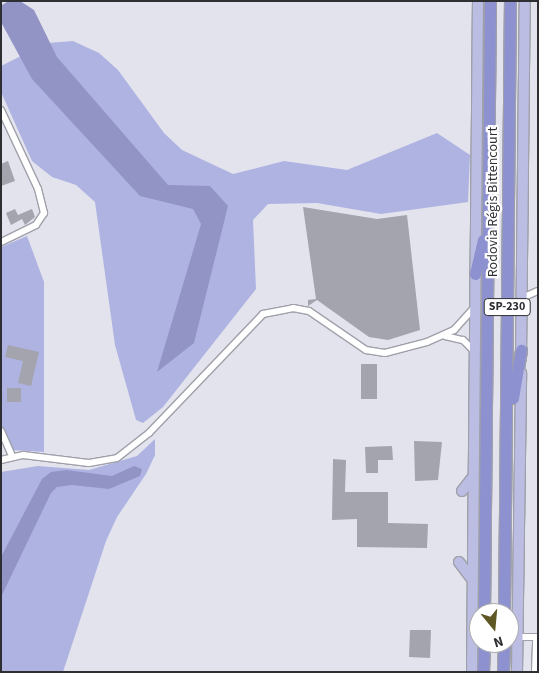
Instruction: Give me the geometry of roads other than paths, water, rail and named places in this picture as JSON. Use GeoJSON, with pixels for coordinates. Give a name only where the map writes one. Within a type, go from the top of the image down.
{"type":"FeatureCollection","features":[{"type":"Feature","properties":{"kind":"highway","name":"Rodovia Régis Bittencourt"},"geometry":{"type":"LineString","coordinates":[[484,603],[490,1]]}},
{"type":"Feature","properties":{"kind":"highway","name":"Rodovia Régis Bittencourt"},"geometry":{"type":"LineString","coordinates":[[504,603],[510,1]]}},
{"type":"Feature","properties":{"kind":"highway"},"geometry":{"type":"LineString","coordinates":[[476,274],[488,196]]}},
{"type":"Feature","properties":{"kind":"highway"},"geometry":{"type":"LineString","coordinates":[[506,457],[521,350]]}},
{"type":"Feature","properties":{"kind":"highway"},"geometry":{"type":"LineString","coordinates":[[483,672],[484,653]]}},
{"type":"Feature","properties":{"kind":"highway"},"geometry":{"type":"LineString","coordinates":[[503,672],[504,653]]}},
{"type":"Feature","properties":{"kind":"main road"},"geometry":{"type":"LineString","coordinates":[[472,672],[478,1]]}},
{"type":"Feature","properties":{"kind":"main road"},"geometry":{"type":"LineString","coordinates":[[517,603],[525,1]]}},
{"type":"Feature","properties":{"kind":"main road"},"geometry":{"type":"LineString","coordinates":[[462,491],[473,477]]}},
{"type":"Feature","properties":{"kind":"main road"},"geometry":{"type":"LineString","coordinates":[[459,562],[472,580]]}},
{"type":"Feature","properties":{"kind":"main road"},"geometry":{"type":"LineString","coordinates":[[517,653],[517,672]]}},
{"type":"Feature","properties":{"kind":"street"},"geometry":{"type":"LineString","coordinates":[[1,110],[43,204],[43,217],[28,230],[1,242]]}},
{"type":"Feature","properties":{"kind":"street"},"geometry":{"type":"LineString","coordinates":[[522,298],[538,291]]}},
{"type":"Feature","properties":{"kind":"street"},"geometry":{"type":"LineString","coordinates":[[1,460],[12,456],[89,462],[117,458],[149,433],[255,319],[270,312],[309,310],[375,353],[396,352],[441,336],[463,323],[475,307]]}},
{"type":"Feature","properties":{"kind":"street"},"geometry":{"type":"LineString","coordinates":[[441,336],[455,337],[474,351]]}},
{"type":"Feature","properties":{"kind":"street"},"geometry":{"type":"LineString","coordinates":[[1,430],[12,456]]}},
{"type":"Feature","properties":{"kind":"street"},"geometry":{"type":"LineString","coordinates":[[519,637],[537,637],[535,672]]}}]}
